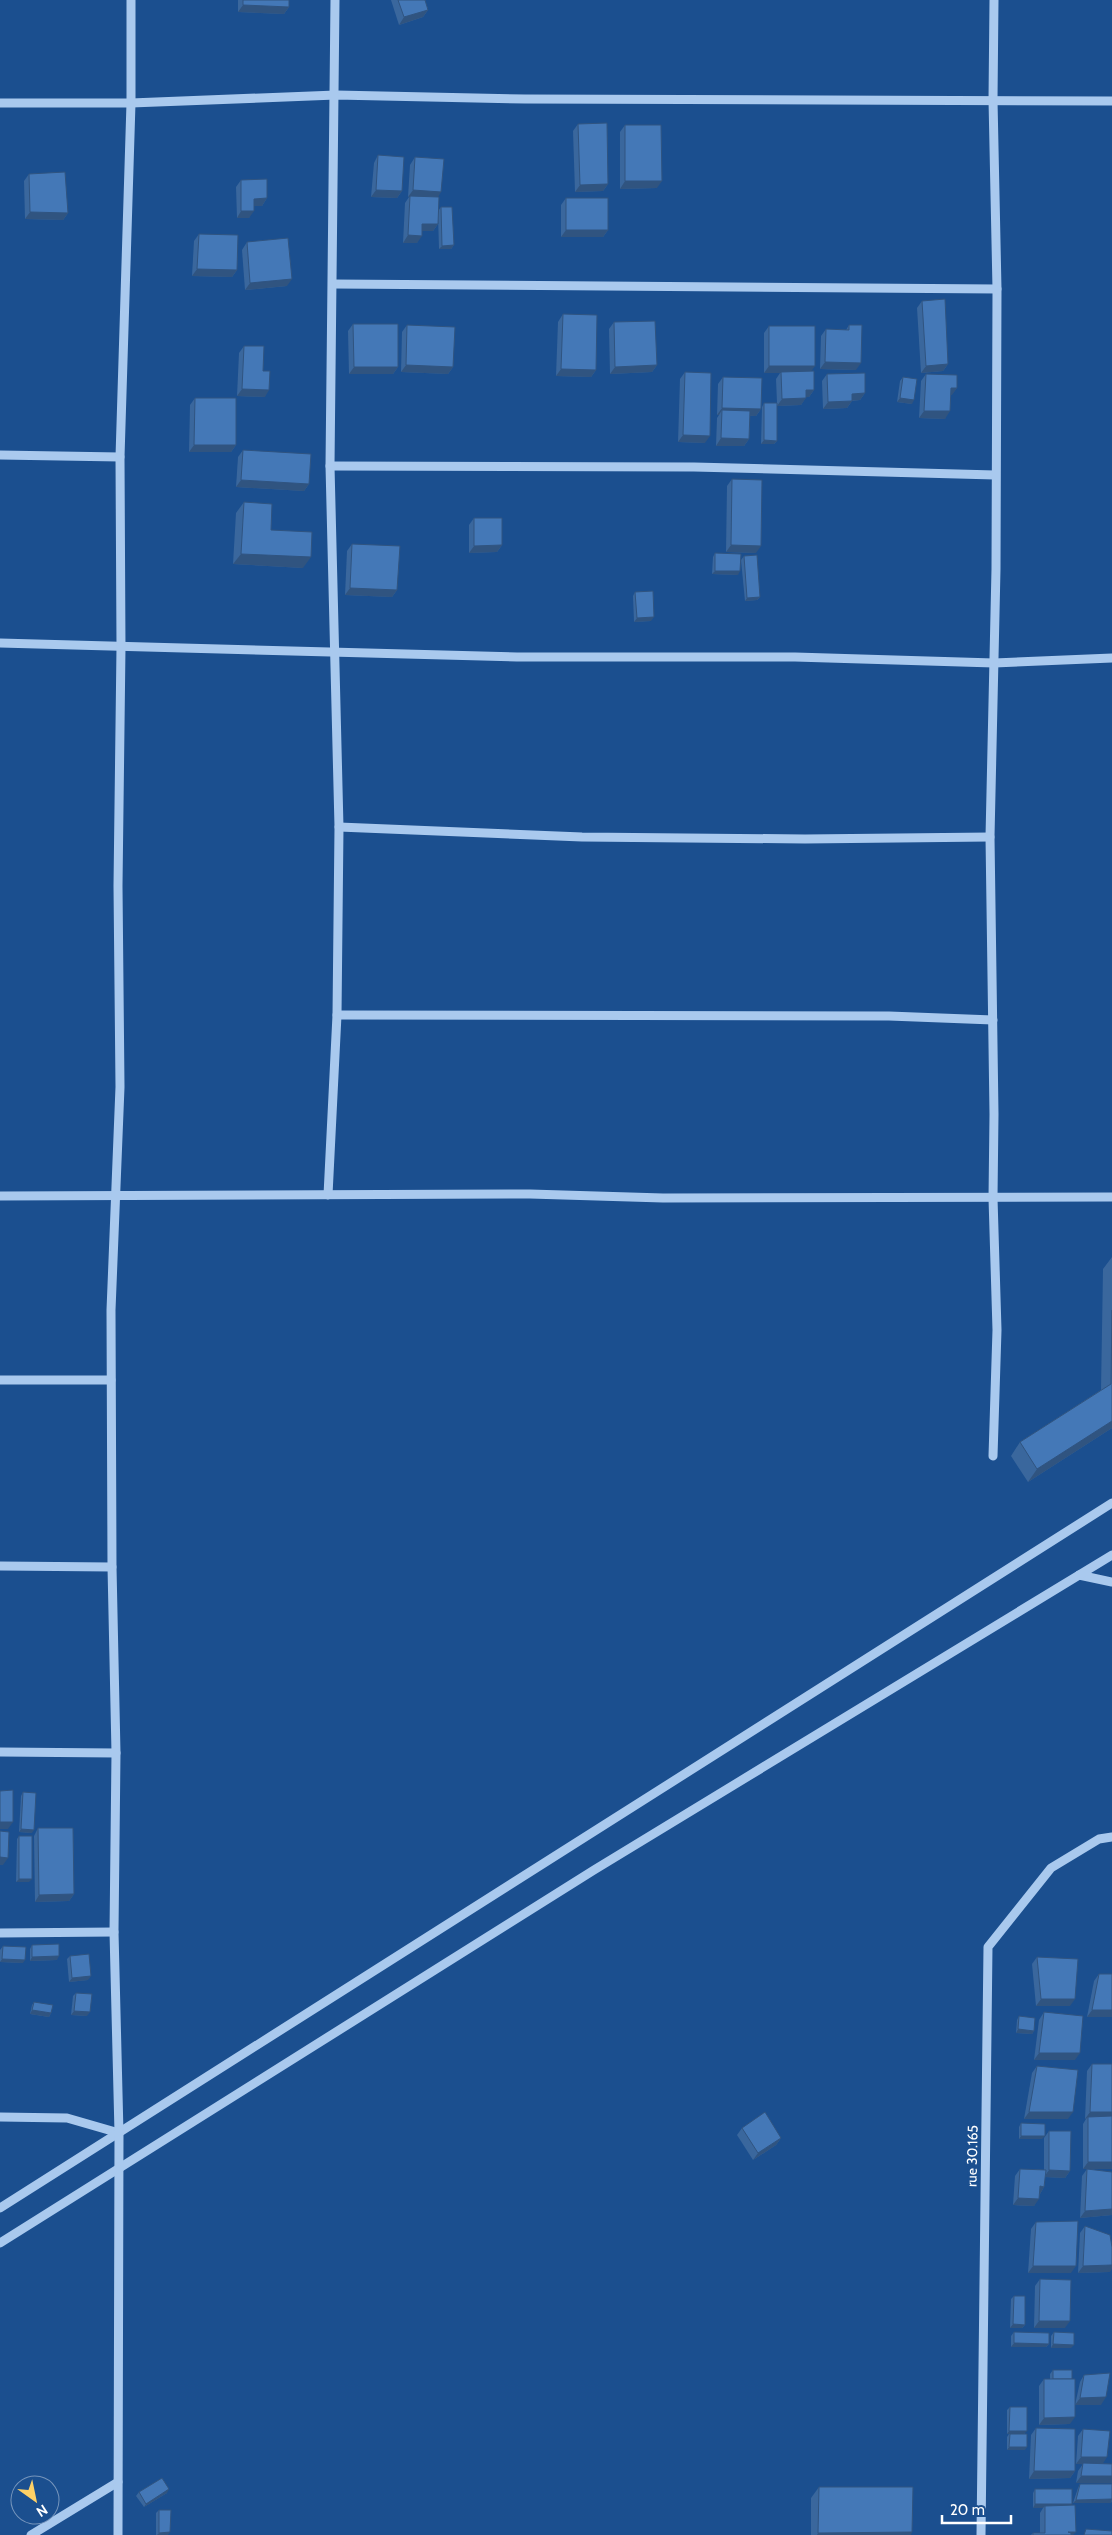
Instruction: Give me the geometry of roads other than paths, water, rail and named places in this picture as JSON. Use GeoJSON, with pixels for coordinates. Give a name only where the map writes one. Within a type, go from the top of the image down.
{"type":"FeatureCollection","features":[{"type":"Feature","properties":{"kind":"street"},"geometry":{"type":"LineString","coordinates":[[118,2535],[119,2133],[114,1932],[116,1753],[112,1568],[111,1310],[120,1087],[118,886],[121,648],[120,457],[131,0]]}},
{"type":"Feature","properties":{"kind":"street"},"geometry":{"type":"LineString","coordinates":[[328,1195],[337,1015],[339,828],[330,466],[336,94],[335,0]]}},
{"type":"Feature","properties":{"kind":"street"},"geometry":{"type":"LineString","coordinates":[[993,1456],[997,1330],[993,1198],[990,836],[994,663],[997,289],[993,100],[994,0]]}},
{"type":"Feature","properties":{"kind":"street"},"geometry":{"type":"LineString","coordinates":[[0,103],[130,103],[336,94],[525,98],[1112,101]]}},
{"type":"Feature","properties":{"kind":"street"},"geometry":{"type":"LineString","coordinates":[[333,284],[997,289]]}},
{"type":"Feature","properties":{"kind":"street"},"geometry":{"type":"LineString","coordinates":[[0,455],[120,457]]}},
{"type":"Feature","properties":{"kind":"street"},"geometry":{"type":"LineString","coordinates":[[330,466],[694,467],[995,474]]}},
{"type":"Feature","properties":{"kind":"street"},"geometry":{"type":"LineString","coordinates":[[0,643],[121,648],[246,648],[335,653],[517,657],[796,657],[994,663],[1112,658]]}},
{"type":"Feature","properties":{"kind":"street"},"geometry":{"type":"LineString","coordinates":[[339,828],[582,837],[805,840],[990,836]]}},
{"type":"Feature","properties":{"kind":"street"},"geometry":{"type":"LineString","coordinates":[[337,1015],[889,1016],[993,1020]]}},
{"type":"Feature","properties":{"kind":"street"},"geometry":{"type":"LineString","coordinates":[[0,1196],[530,1194],[663,1198],[1112,1197]]}},
{"type":"Feature","properties":{"kind":"street"},"geometry":{"type":"LineString","coordinates":[[0,1380],[111,1380]]}},
{"type":"Feature","properties":{"kind":"street"},"geometry":{"type":"LineString","coordinates":[[0,2208],[1112,1503]]}},
{"type":"Feature","properties":{"kind":"street"},"geometry":{"type":"LineString","coordinates":[[0,2243],[603,1865],[1112,1555]]}},
{"type":"Feature","properties":{"kind":"street"},"geometry":{"type":"LineString","coordinates":[[0,1566],[112,1568]]}},
{"type":"Feature","properties":{"kind":"street"},"geometry":{"type":"LineString","coordinates":[[1079,1576],[1112,1582]]}},
{"type":"Feature","properties":{"kind":"street"},"geometry":{"type":"LineString","coordinates":[[0,1752],[116,1753]]}},
{"type":"Feature","properties":{"kind":"street","name":"rue 30.165"},"geometry":{"type":"LineString","coordinates":[[981,2535],[988,1947],[1051,1868],[1099,1839],[1112,1837]]}},
{"type":"Feature","properties":{"kind":"street"},"geometry":{"type":"LineString","coordinates":[[0,1933],[114,1932]]}},
{"type":"Feature","properties":{"kind":"street"},"geometry":{"type":"LineString","coordinates":[[0,2117],[67,2118],[119,2133]]}},
{"type":"Feature","properties":{"kind":"street"},"geometry":{"type":"LineString","coordinates":[[31,2535],[118,2482]]}}]}
